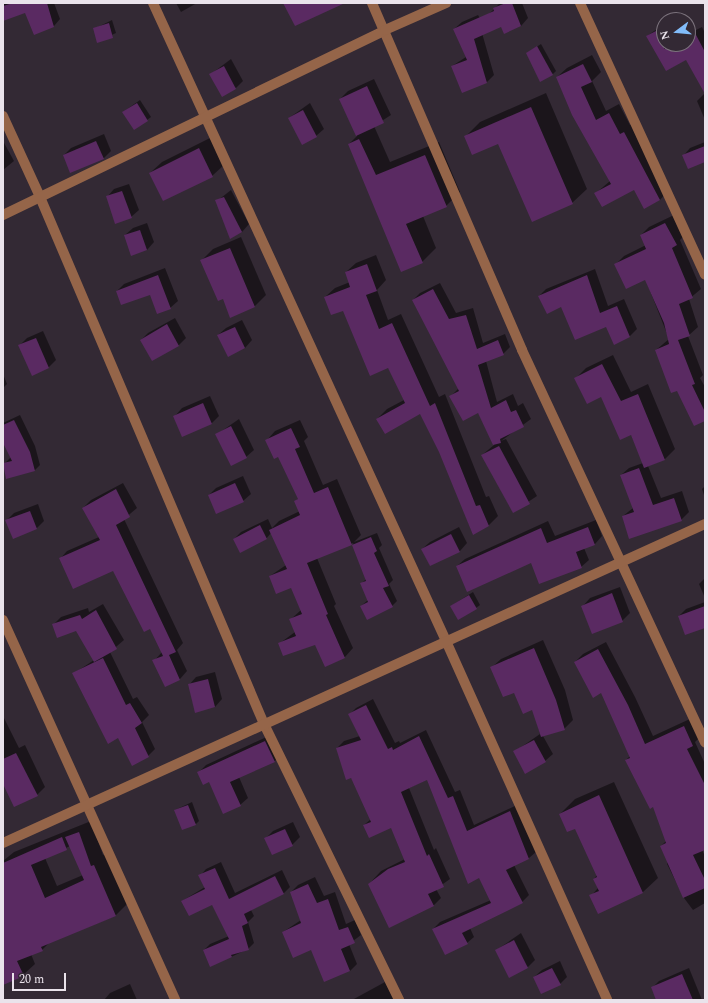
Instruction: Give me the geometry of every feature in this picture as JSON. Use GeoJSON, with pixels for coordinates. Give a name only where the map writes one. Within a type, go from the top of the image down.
{"type":"FeatureCollection","features":[{"type":"Feature","properties":{"kind":"street"},"geometry":{"type":"LineString","coordinates":[[153,3],[446,641],[607,1000]]}},
{"type":"Feature","properties":{"kind":"street"},"geometry":{"type":"LineString","coordinates":[[372,3],[385,30],[522,350],[705,742]]}},
{"type":"Feature","properties":{"kind":"street"},"geometry":{"type":"LineString","coordinates":[[3,215],[385,30],[446,3]]}},
{"type":"Feature","properties":{"kind":"street"},"geometry":{"type":"LineString","coordinates":[[580,3],[705,275]]}},
{"type":"Feature","properties":{"kind":"street"},"geometry":{"type":"LineString","coordinates":[[3,116],[40,197],[264,724],[399,1000]]}},
{"type":"Feature","properties":{"kind":"street"},"geometry":{"type":"LineString","coordinates":[[3,843],[705,524]]}},
{"type":"Feature","properties":{"kind":"street"},"geometry":{"type":"LineString","coordinates":[[3,620],[85,805],[175,1000]]}},
{"type":"Feature","properties":{"kind":"building"},"geometry":{"type":"Polygon","coordinates":[[[13,3],[47,3],[54,27],[34,35],[25,13],[3,21],[3,6],[13,3]]]}},
{"type":"Feature","properties":{"kind":"building"},"geometry":{"type":"Polygon","coordinates":[[[283,3],[345,3],[295,26],[283,3]]]}},
{"type":"Feature","properties":{"kind":"building"},"geometry":{"type":"Polygon","coordinates":[[[506,3],[512,3],[521,26],[504,34],[501,27],[474,39],[487,83],[462,93],[451,66],[467,60],[453,29],[494,11],[493,8],[506,3]]]}},
{"type":"Feature","properties":{"kind":"building"},"geometry":{"type":"Polygon","coordinates":[[[109,23],[113,38],[97,43],[93,28],[109,23]]]}},
{"type":"Feature","properties":{"kind":"building"},"geometry":{"type":"Polygon","coordinates":[[[656,31],[656,52],[696,52],[696,35],[705,52],[705,94],[686,60],[666,71],[646,36],[656,31]]]}},
{"type":"Feature","properties":{"kind":"building"},"geometry":{"type":"Polygon","coordinates":[[[537,46],[553,75],[540,82],[526,53],[537,46]]]}},
{"type":"Feature","properties":{"kind":"building"},"geometry":{"type":"Polygon","coordinates":[[[583,64],[592,82],[581,87],[596,120],[609,113],[620,134],[624,132],[660,200],[644,209],[634,190],[602,207],[594,193],[611,184],[572,115],[556,77],[583,64]]]}},
{"type":"Feature","properties":{"kind":"building"},"geometry":{"type":"Polygon","coordinates":[[[224,66],[236,89],[222,97],[209,74],[224,66]]]}},
{"type":"Feature","properties":{"kind":"building"},"geometry":{"type":"Polygon","coordinates":[[[367,86],[384,123],[356,136],[339,99],[367,86]]]}},
{"type":"Feature","properties":{"kind":"building"},"geometry":{"type":"Polygon","coordinates":[[[137,103],[148,121],[134,130],[122,112],[137,103]]]}},
{"type":"Feature","properties":{"kind":"building"},"geometry":{"type":"Polygon","coordinates":[[[531,107],[573,204],[532,222],[498,144],[472,155],[464,136],[531,107]]]}},
{"type":"Feature","properties":{"kind":"building"},"geometry":{"type":"Polygon","coordinates":[[[303,110],[317,137],[302,145],[288,118],[303,110]]]}},
{"type":"Feature","properties":{"kind":"building"},"geometry":{"type":"Polygon","coordinates":[[[359,139],[376,175],[425,155],[447,207],[406,224],[423,263],[401,272],[348,144],[359,139]]]}},
{"type":"Feature","properties":{"kind":"building"},"geometry":{"type":"Polygon","coordinates":[[[96,141],[104,159],[70,173],[63,155],[96,141]]]}},
{"type":"Feature","properties":{"kind":"building"},"geometry":{"type":"Polygon","coordinates":[[[705,146],[705,162],[688,169],[682,155],[705,146]]]}},
{"type":"Feature","properties":{"kind":"building"},"geometry":{"type":"Polygon","coordinates":[[[199,148],[213,177],[163,201],[149,173],[199,148]]]}},
{"type":"Feature","properties":{"kind":"building"},"geometry":{"type":"Polygon","coordinates":[[[122,191],[132,218],[115,224],[106,196],[122,191]]]}},
{"type":"Feature","properties":{"kind":"building"},"geometry":{"type":"Polygon","coordinates":[[[224,197],[242,232],[230,239],[215,200],[224,197]]]}},
{"type":"Feature","properties":{"kind":"building"},"geometry":{"type":"Polygon","coordinates":[[[665,223],[677,245],[672,248],[693,298],[679,304],[690,336],[678,340],[695,384],[692,385],[705,412],[705,421],[694,426],[677,391],[671,393],[655,350],[669,344],[664,323],[645,280],[626,289],[614,264],[646,249],[640,235],[665,223]]]}},
{"type":"Feature","properties":{"kind":"building"},"geometry":{"type":"Polygon","coordinates":[[[140,230],[147,250],[131,256],[124,235],[140,230]]]}},
{"type":"Feature","properties":{"kind":"building"},"geometry":{"type":"Polygon","coordinates":[[[230,248],[255,307],[230,318],[223,299],[218,301],[200,260],[230,248]]]}},
{"type":"Feature","properties":{"kind":"building"},"geometry":{"type":"Polygon","coordinates":[[[367,264],[377,291],[366,295],[379,329],[392,323],[430,406],[435,403],[476,506],[480,505],[489,526],[473,535],[439,452],[420,414],[385,434],[376,419],[405,403],[388,368],[370,376],[343,311],[331,315],[324,297],[350,287],[345,272],[367,264]]]}},
{"type":"Feature","properties":{"kind":"building"},"geometry":{"type":"Polygon","coordinates":[[[158,275],[171,309],[157,314],[150,295],[121,305],[116,291],[158,275]]]}},
{"type":"Feature","properties":{"kind":"building"},"geometry":{"type":"Polygon","coordinates":[[[587,275],[600,313],[617,306],[630,337],[614,345],[606,327],[575,340],[561,307],[547,314],[538,296],[587,275]]]}},
{"type":"Feature","properties":{"kind":"building"},"geometry":{"type":"Polygon","coordinates":[[[433,289],[449,319],[466,315],[477,349],[498,340],[504,355],[478,365],[491,408],[506,400],[511,412],[516,410],[524,427],[500,439],[501,443],[493,445],[478,413],[463,421],[449,396],[459,391],[412,300],[433,289]]]}},
{"type":"Feature","properties":{"kind":"building"},"geometry":{"type":"Polygon","coordinates":[[[167,324],[179,346],[152,361],[140,340],[167,324]]]}},
{"type":"Feature","properties":{"kind":"building"},"geometry":{"type":"Polygon","coordinates":[[[235,327],[245,348],[228,357],[217,335],[235,327]]]}},
{"type":"Feature","properties":{"kind":"building"},"geometry":{"type":"Polygon","coordinates":[[[36,338],[49,368],[32,376],[18,345],[36,338]]]}},
{"type":"Feature","properties":{"kind":"building"},"geometry":{"type":"Polygon","coordinates":[[[602,364],[621,401],[638,394],[665,460],[644,468],[631,435],[620,440],[601,397],[587,404],[574,378],[602,364]]]}},
{"type":"Feature","properties":{"kind":"building"},"geometry":{"type":"Polygon","coordinates":[[[203,403],[212,424],[182,437],[173,416],[203,403]]]}},
{"type":"Feature","properties":{"kind":"building"},"geometry":{"type":"Polygon","coordinates":[[[14,420],[30,452],[35,471],[6,479],[3,463],[12,461],[3,443],[3,425],[14,420]]]}},
{"type":"Feature","properties":{"kind":"building"},"geometry":{"type":"Polygon","coordinates":[[[231,426],[247,458],[231,466],[215,434],[231,426]]]}},
{"type":"Feature","properties":{"kind":"building"},"geometry":{"type":"Polygon","coordinates":[[[291,428],[300,447],[295,449],[314,493],[328,487],[352,545],[307,563],[328,614],[326,615],[345,658],[325,667],[315,645],[283,656],[278,643],[296,636],[289,619],[302,614],[291,588],[276,594],[269,576],[287,569],[269,530],[300,515],[294,501],[298,499],[278,457],[274,459],[265,440],[291,428]]]}},
{"type":"Feature","properties":{"kind":"building"},"geometry":{"type":"Polygon","coordinates":[[[499,446],[530,504],[513,513],[481,455],[499,446]]]}},
{"type":"Feature","properties":{"kind":"building"},"geometry":{"type":"Polygon","coordinates":[[[639,468],[653,505],[674,498],[682,521],[629,539],[622,516],[634,512],[620,475],[639,468]]]}},
{"type":"Feature","properties":{"kind":"building"},"geometry":{"type":"Polygon","coordinates":[[[235,483],[244,502],[216,514],[208,495],[235,483]]]}},
{"type":"Feature","properties":{"kind":"building"},"geometry":{"type":"Polygon","coordinates":[[[116,489],[130,517],[116,525],[176,652],[169,655],[180,680],[165,687],[152,660],[163,656],[150,629],[144,632],[113,571],[73,589],[59,558],[100,540],[82,508],[116,489]]]}},
{"type":"Feature","properties":{"kind":"building"},"geometry":{"type":"Polygon","coordinates":[[[30,511],[37,529],[13,539],[5,520],[30,511]]]}},
{"type":"Feature","properties":{"kind":"building"},"geometry":{"type":"Polygon","coordinates":[[[260,525],[267,539],[240,553],[233,539],[260,525]]]}},
{"type":"Feature","properties":{"kind":"building"},"geometry":{"type":"Polygon","coordinates":[[[588,527],[595,545],[576,552],[582,568],[539,584],[531,563],[467,592],[456,566],[541,528],[547,543],[588,527]]]}},
{"type":"Feature","properties":{"kind":"building"},"geometry":{"type":"Polygon","coordinates":[[[451,534],[460,552],[430,566],[421,549],[451,534]]]}},
{"type":"Feature","properties":{"kind":"building"},"geometry":{"type":"Polygon","coordinates":[[[371,537],[377,551],[374,553],[389,586],[383,588],[393,607],[367,620],[360,606],[368,602],[360,583],[366,581],[352,545],[371,537]]]}},
{"type":"Feature","properties":{"kind":"building"},"geometry":{"type":"Polygon","coordinates":[[[612,593],[623,622],[592,634],[581,606],[612,593]]]}},
{"type":"Feature","properties":{"kind":"building"},"geometry":{"type":"Polygon","coordinates":[[[469,595],[477,609],[458,620],[450,606],[469,595]]]}},
{"type":"Feature","properties":{"kind":"building"},"geometry":{"type":"Polygon","coordinates":[[[705,606],[705,628],[685,635],[678,616],[705,606]]]}},
{"type":"Feature","properties":{"kind":"building"},"geometry":{"type":"Polygon","coordinates":[[[96,610],[117,649],[94,662],[76,631],[57,638],[52,624],[80,615],[82,619],[96,610]]]}},
{"type":"Feature","properties":{"kind":"building"},"geometry":{"type":"Polygon","coordinates":[[[534,648],[556,700],[565,730],[541,737],[532,710],[523,714],[514,693],[503,697],[490,667],[534,648]]]}},
{"type":"Feature","properties":{"kind":"building"},"geometry":{"type":"Polygon","coordinates":[[[598,649],[628,705],[645,744],[684,726],[693,746],[687,749],[705,785],[705,850],[693,855],[705,880],[705,888],[683,898],[660,846],[666,843],[653,807],[650,809],[625,760],[630,758],[601,693],[593,698],[574,662],[598,649]]]}},
{"type":"Feature","properties":{"kind":"building"},"geometry":{"type":"Polygon","coordinates":[[[103,658],[126,705],[130,703],[142,723],[135,728],[149,757],[132,766],[118,738],[108,744],[72,673],[103,658]]]}},
{"type":"Feature","properties":{"kind":"building"},"geometry":{"type":"Polygon","coordinates":[[[208,679],[215,707],[195,713],[188,684],[208,679]]]}},
{"type":"Feature","properties":{"kind":"building"},"geometry":{"type":"Polygon","coordinates":[[[366,705],[388,749],[392,747],[393,750],[419,736],[448,798],[453,796],[467,831],[510,811],[529,859],[506,870],[523,903],[462,933],[468,944],[445,955],[432,929],[491,903],[479,878],[468,884],[427,780],[401,792],[427,856],[429,854],[444,887],[428,894],[434,906],[389,928],[368,884],[388,869],[405,862],[391,828],[369,838],[363,825],[371,822],[351,778],[346,780],[336,748],[361,740],[348,714],[366,705]]]}},
{"type":"Feature","properties":{"kind":"building"},"geometry":{"type":"Polygon","coordinates":[[[534,740],[546,762],[525,774],[513,751],[534,740]]]}},
{"type":"Feature","properties":{"kind":"building"},"geometry":{"type":"Polygon","coordinates":[[[265,741],[275,762],[230,782],[241,806],[223,814],[209,782],[203,785],[197,772],[265,741]]]}},
{"type":"Feature","properties":{"kind":"building"},"geometry":{"type":"Polygon","coordinates":[[[16,753],[38,796],[14,807],[3,784],[3,759],[16,753]]]}},
{"type":"Feature","properties":{"kind":"building"},"geometry":{"type":"Polygon","coordinates":[[[599,795],[643,893],[598,914],[589,895],[599,891],[593,879],[597,877],[575,829],[567,832],[559,814],[599,795]]]}},
{"type":"Feature","properties":{"kind":"building"},"geometry":{"type":"Polygon","coordinates":[[[188,805],[196,825],[182,830],[174,810],[188,805]]]}},
{"type":"Feature","properties":{"kind":"building"},"geometry":{"type":"Polygon","coordinates":[[[285,829],[293,846],[272,855],[264,838],[285,829]]]}},
{"type":"Feature","properties":{"kind":"building"},"geometry":{"type":"Polygon","coordinates":[[[79,832],[91,866],[94,865],[116,916],[41,947],[43,951],[17,961],[24,976],[3,985],[3,863],[62,837],[67,850],[31,865],[45,898],[84,880],[65,837],[79,832]]]}},
{"type":"Feature","properties":{"kind":"building"},"geometry":{"type":"Polygon","coordinates":[[[215,868],[229,899],[275,876],[284,894],[244,914],[248,923],[242,926],[249,950],[231,955],[232,957],[210,967],[203,950],[229,939],[212,905],[189,916],[181,901],[205,889],[198,875],[215,868]]]}},
{"type":"Feature","properties":{"kind":"building"},"geometry":{"type":"Polygon","coordinates":[[[308,884],[317,903],[328,899],[339,930],[348,927],[355,943],[341,949],[350,971],[324,982],[311,950],[293,958],[282,932],[301,923],[290,892],[308,884]]]}},
{"type":"Feature","properties":{"kind":"building"},"geometry":{"type":"Polygon","coordinates":[[[514,940],[528,968],[509,978],[495,950],[514,940]]]}},
{"type":"Feature","properties":{"kind":"building"},"geometry":{"type":"Polygon","coordinates":[[[552,968],[561,985],[541,994],[533,977],[552,968]]]}},
{"type":"Feature","properties":{"kind":"building"},"geometry":{"type":"Polygon","coordinates":[[[682,974],[693,1000],[656,1000],[651,987],[682,974]]]}}]}
